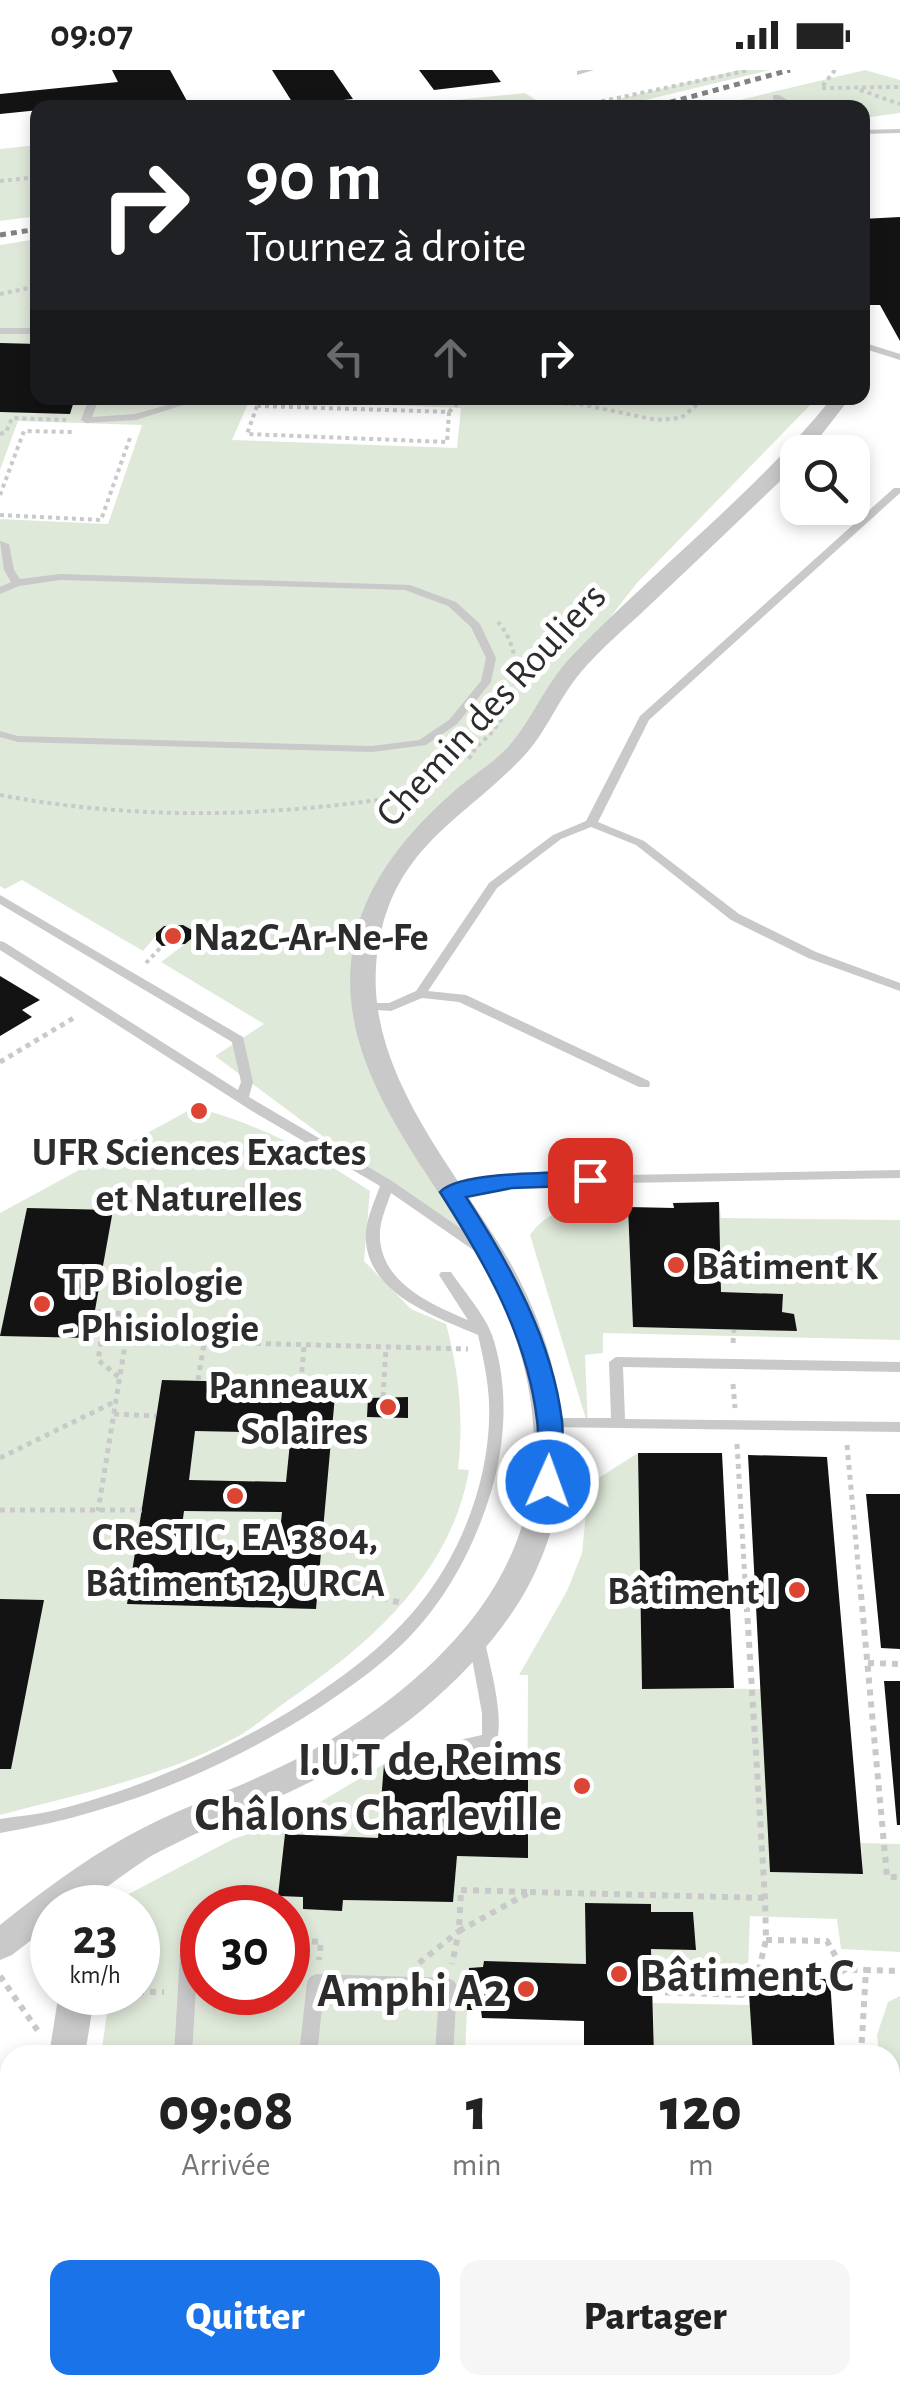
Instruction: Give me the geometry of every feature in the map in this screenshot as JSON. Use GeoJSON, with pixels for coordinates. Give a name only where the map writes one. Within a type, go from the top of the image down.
{"type":"FeatureCollection","features":[{"type":"Feature","properties":{"kind":"street","name":"Chemin des Rouliers"},"geometry":{"type":"LineString","coordinates":[[812,435],[836,405]]}},
{"type":"Feature","properties":{"kind":"street","name":"Chemin des Rouliers"},"geometry":{"type":"LineString","coordinates":[[86,1885],[134,1849],[177,1826],[323,1760],[425,1684],[476,1636],[521,1573],[548,1482],[550,1423],[537,1356],[493,1257],[398,1111],[379,1068],[366,1006],[365,952],[373,916],[421,833],[505,764],[521,746],[554,690],[577,663],[780,470]]}},
{"type":"Feature","properties":{"kind":"street","name":"Chemin des Rouliers"},"geometry":{"type":"LineString","coordinates":[[0,1945],[30,1925]]}},
{"type":"Feature","properties":{"kind":"street"},"geometry":{"type":"LineString","coordinates":[[68,2045],[73,2015]]}},
{"type":"Feature","properties":{"kind":"lane"},"geometry":{"type":"LineString","coordinates":[[776,97],[782,100]]}},
{"type":"Feature","properties":{"kind":"lane"},"geometry":{"type":"LineString","coordinates":[[870,132],[900,130]]}},
{"type":"Feature","properties":{"kind":"lane"},"geometry":{"type":"LineString","coordinates":[[0,330],[30,331]]}},
{"type":"Feature","properties":{"kind":"lane"},"geometry":{"type":"LineString","coordinates":[[870,348],[900,357]]}},
{"type":"Feature","properties":{"kind":"lane"},"geometry":{"type":"LineString","coordinates":[[91,405],[86,420],[136,417],[176,405]]}},
{"type":"Feature","properties":{"kind":"lane"},"geometry":{"type":"LineString","coordinates":[[420,994],[493,886],[557,837],[591,823],[644,718],[897,490]]}},
{"type":"Feature","properties":{"kind":"lane"},"geometry":{"type":"LineString","coordinates":[[0,544],[4,544],[9,570],[18,582]]}},
{"type":"Feature","properties":{"kind":"lane"},"geometry":{"type":"LineString","coordinates":[[0,590],[18,582],[60,577],[406,588],[452,604],[476,626],[490,658],[486,682],[452,722],[422,743],[372,749],[18,739],[0,734]]}},
{"type":"Feature","properties":{"kind":"lane"},"geometry":{"type":"LineString","coordinates":[[591,823],[640,843],[735,917],[812,956],[900,987]]}},
{"type":"Feature","properties":{"kind":"lane"},"geometry":{"type":"LineString","coordinates":[[0,899],[238,1040],[247,1082],[242,1097]]}},
{"type":"Feature","properties":{"kind":"lane"},"geometry":{"type":"LineString","coordinates":[[0,944],[387,1184],[493,1257]]}},
{"type":"Feature","properties":{"kind":"lane"},"geometry":{"type":"LineString","coordinates":[[366,1006],[390,1006],[420,994],[462,998],[644,1084]]}},
{"type":"Feature","properties":{"kind":"lane"},"geometry":{"type":"LineString","coordinates":[[451,1192],[512,1181],[900,1174]]}},
{"type":"Feature","properties":{"kind":"lane"},"geometry":{"type":"LineString","coordinates":[[387,1184],[373,1236],[389,1281],[410,1299],[484,1332]]}},
{"type":"Feature","properties":{"kind":"lane"},"geometry":{"type":"LineString","coordinates":[[0,1826],[28,1824],[114,1800],[218,1757],[323,1699],[424,1609],[450,1569],[491,1478],[496,1406],[490,1349],[484,1332],[446,1276]]}},
{"type":"Feature","properties":{"kind":"lane"},"geometry":{"type":"LineString","coordinates":[[618,1422],[616,1362],[900,1367]]}},
{"type":"Feature","properties":{"kind":"lane"},"geometry":{"type":"LineString","coordinates":[[550,1423],[900,1428]]}},
{"type":"Feature","properties":{"kind":"lane"},"geometry":{"type":"LineString","coordinates":[[462,1746],[490,1740],[490,1713],[476,1636]]}},
{"type":"Feature","properties":{"kind":"lane"},"geometry":{"type":"LineString","coordinates":[[309,2045],[316,1982],[448,1986],[445,2045]]}},
{"type":"Feature","properties":{"kind":"lane"},"geometry":{"type":"LineString","coordinates":[[183,2045],[185,2015]]}},
{"type":"Feature","properties":{"kind":"path"},"geometry":{"type":"LineString","coordinates":[[608,100],[750,70]]}},
{"type":"Feature","properties":{"kind":"path"},"geometry":{"type":"LineString","coordinates":[[835,70],[821,88],[900,87]]}},
{"type":"Feature","properties":{"kind":"path"},"geometry":{"type":"LineString","coordinates":[[842,87],[865,90],[900,104]]}},
{"type":"Feature","properties":{"kind":"path"},"geometry":{"type":"LineString","coordinates":[[0,180],[30,178]]}},
{"type":"Feature","properties":{"kind":"path"},"geometry":{"type":"LineString","coordinates":[[0,294],[30,288]]}},
{"type":"Feature","properties":{"kind":"path"},"geometry":{"type":"LineString","coordinates":[[266,405],[258,406],[247,434],[448,442],[449,412],[457,405]]}},
{"type":"Feature","properties":{"kind":"path"},"geometry":{"type":"LineString","coordinates":[[337,405],[449,412]]}},
{"type":"Feature","properties":{"kind":"path"},"geometry":{"type":"LineString","coordinates":[[585,405],[656,420],[682,418],[697,405]]}},
{"type":"Feature","properties":{"kind":"path"},"geometry":{"type":"LineString","coordinates":[[0,434],[6,432],[12,418],[86,420]]}},
{"type":"Feature","properties":{"kind":"path"},"geometry":{"type":"LineString","coordinates":[[0,496],[24,431],[80,432]]}},
{"type":"Feature","properties":{"kind":"path"},"geometry":{"type":"LineString","coordinates":[[0,515],[100,520],[132,434],[114,433]]}},
{"type":"Feature","properties":{"kind":"path"},"geometry":{"type":"LineString","coordinates":[[464,772],[473,747],[496,729],[519,664],[507,630],[496,620]]}},
{"type":"Feature","properties":{"kind":"path"},"geometry":{"type":"LineString","coordinates":[[0,794],[58,808],[241,816],[366,804],[430,792]]}},
{"type":"Feature","properties":{"kind":"path"},"geometry":{"type":"LineString","coordinates":[[0,1062],[96,1004]]}},
{"type":"Feature","properties":{"kind":"path"},"geometry":{"type":"LineString","coordinates":[[96,1312],[130,1314],[98,1511]]}},
{"type":"Feature","properties":{"kind":"path"},"geometry":{"type":"LineString","coordinates":[[106,1312],[98,1360],[121,1380]]}},
{"type":"Feature","properties":{"kind":"path"},"geometry":{"type":"LineString","coordinates":[[126,1340],[490,1349]]}},
{"type":"Feature","properties":{"kind":"path"},"geometry":{"type":"LineString","coordinates":[[198,1380],[204,1343]]}},
{"type":"Feature","properties":{"kind":"path"},"geometry":{"type":"LineString","coordinates":[[301,1382],[304,1347]]}},
{"type":"Feature","properties":{"kind":"path"},"geometry":{"type":"LineString","coordinates":[[384,1397],[386,1348]]}},
{"type":"Feature","properties":{"kind":"path"},"geometry":{"type":"LineString","coordinates":[[0,1458],[116,1401]]}},
{"type":"Feature","properties":{"kind":"path"},"geometry":{"type":"LineString","coordinates":[[114,1414],[156,1416]]}},
{"type":"Feature","properties":{"kind":"path"},"geometry":{"type":"LineString","coordinates":[[736,1425],[765,1898],[766,1940],[759,1970]]}},
{"type":"Feature","properties":{"kind":"path"},"geometry":{"type":"LineString","coordinates":[[845,1426],[887,1877],[900,1877]]}},
{"type":"Feature","properties":{"kind":"path"},"geometry":{"type":"LineString","coordinates":[[0,1510],[142,1510]]}},
{"type":"Feature","properties":{"kind":"path"},"geometry":{"type":"LineString","coordinates":[[320,1580],[424,1609]]}},
{"type":"Feature","properties":{"kind":"path"},"geometry":{"type":"LineString","coordinates":[[867,1662],[900,1664]]}},
{"type":"Feature","properties":{"kind":"path"},"geometry":{"type":"LineString","coordinates":[[448,1986],[459,1931],[461,1890],[765,1898]]}},
{"type":"Feature","properties":{"kind":"path"},"geometry":{"type":"LineString","coordinates":[[391,1985],[459,1931],[530,1892]]}},
{"type":"Feature","properties":{"kind":"path"},"geometry":{"type":"LineString","coordinates":[[766,1940],[827,1941],[846,1973]]}},
{"type":"Feature","properties":{"kind":"path"},"geometry":{"type":"LineString","coordinates":[[310,1941],[322,1942],[316,1982]]}},
{"type":"Feature","properties":{"kind":"path"},"geometry":{"type":"LineString","coordinates":[[652,1992],[742,1994],[748,1974],[759,1970],[900,1971]]}},
{"type":"Feature","properties":{"kind":"path"},"geometry":{"type":"LineString","coordinates":[[861,2045],[866,1970]]}},
{"type":"Feature","properties":{"kind":"path"},"geometry":{"type":"LineString","coordinates":[[0,1976],[31,2025],[66,2045]]}},
{"type":"Feature","properties":{"kind":"green space"},"geometry":{"type":"Polygon","coordinates":[[[739,70],[770,70],[645,100],[614,100],[739,70]]]}},
{"type":"Feature","properties":{"kind":"green space"},"geometry":{"type":"Polygon","coordinates":[[[865,70],[900,80],[900,113],[870,117],[870,100],[739,100],[865,70]]]}},
{"type":"Feature","properties":{"kind":"green space"},"geometry":{"type":"Polygon","coordinates":[[[525,93],[536,100],[454,100],[525,93]]]}},
{"type":"Feature","properties":{"kind":"green space"},"geometry":{"type":"Polygon","coordinates":[[[30,146],[30,217],[0,221],[0,149],[30,146]]]}},
{"type":"Feature","properties":{"kind":"green space"},"geometry":{"type":"Polygon","coordinates":[[[30,240],[30,405],[247,405],[232,440],[457,448],[461,408],[391,405],[810,405],[637,583],[554,689],[521,746],[421,833],[365,952],[391,1097],[493,1257],[215,1056],[264,1024],[161,962],[185,944],[192,930],[183,925],[164,926],[143,951],[22,880],[5,889],[0,886],[0,519],[108,524],[142,425],[18,421],[0,470],[0,245],[30,240]]]}},
{"type":"Feature","properties":{"kind":"green space"},"geometry":{"type":"Polygon","coordinates":[[[195,1107],[286,1142],[370,1191],[364,1261],[411,1309],[446,1324],[459,1396],[458,1469],[469,1470],[459,1507],[445,1542],[402,1603],[348,1655],[246,1732],[148,1775],[0,1815],[0,1213],[195,1107]]]}},
{"type":"Feature","properties":{"kind":"green space"},"geometry":{"type":"Polygon","coordinates":[[[719,1202],[721,1218],[900,1220],[900,1340],[603,1333],[603,1353],[585,1355],[588,1426],[530,1235],[550,1216],[562,1211],[628,1207],[633,1327],[796,1331],[794,1314],[782,1312],[783,1294],[721,1292],[719,1202]]]}},
{"type":"Feature","properties":{"kind":"green space"},"geometry":{"type":"Polygon","coordinates":[[[638,1453],[642,1688],[761,1689],[771,1872],[863,1874],[861,1843],[900,1844],[900,1952],[841,1949],[837,1919],[750,1916],[748,1971],[741,1985],[653,1983],[651,1949],[696,1949],[693,1912],[651,1912],[650,1904],[586,1903],[586,1964],[485,1961],[483,1967],[469,1968],[465,2045],[102,2045],[107,2015],[160,2015],[160,1885],[146,1885],[233,1839],[288,1821],[384,1764],[378,1838],[286,1834],[280,1885],[180,1885],[180,2015],[310,2015],[310,1909],[342,1910],[343,1900],[453,1902],[457,1856],[527,1858],[528,1675],[519,1675],[567,1591],[582,1553],[589,1484],[638,1453]]]}},
{"type":"Feature","properties":{"kind":"green space"},"geometry":{"type":"Polygon","coordinates":[[[900,1996],[900,2045],[878,2045],[877,2035],[888,2002],[900,1996]]]}},
{"type":"Feature","properties":{"kind":"green space"},"geometry":{"type":"Polygon","coordinates":[[[653,2003],[750,2005],[752,2045],[654,2045],[653,2003]]]}},
{"type":"Feature","properties":{"kind":"building"},"geometry":{"type":"Polygon","coordinates":[[[112,70],[170,70],[186,100],[30,100],[30,111],[0,114],[0,94],[118,82],[112,70]]]}},
{"type":"Feature","properties":{"kind":"building"},"geometry":{"type":"Polygon","coordinates":[[[272,70],[333,70],[353,99],[343,100],[291,100],[272,70]]]}},
{"type":"Feature","properties":{"kind":"building"},"geometry":{"type":"Polygon","coordinates":[[[419,70],[492,70],[501,82],[434,90],[419,70]]]}},
{"type":"Feature","properties":{"kind":"building"},"geometry":{"type":"Polygon","coordinates":[[[900,217],[900,341],[880,305],[870,305],[870,219],[900,217]]]}},
{"type":"Feature","properties":{"kind":"building"},"geometry":{"type":"Polygon","coordinates":[[[0,343],[30,344],[30,405],[73,405],[70,414],[0,412],[0,343]]]}},
{"type":"Feature","properties":{"kind":"building"},"geometry":{"type":"Polygon","coordinates":[[[183,925],[192,930],[191,939],[185,944],[162,946],[156,940],[156,933],[164,926],[183,925]]]}},
{"type":"Feature","properties":{"kind":"building"},"geometry":{"type":"Polygon","coordinates":[[[0,976],[40,1000],[22,1010],[32,1017],[0,1036],[0,976]]]}},
{"type":"Feature","properties":{"kind":"building","name":"Bâtiment K"},"geometry":{"type":"Polygon","coordinates":[[[719,1202],[721,1292],[783,1294],[782,1312],[794,1314],[797,1331],[633,1327],[628,1207],[674,1208],[673,1203],[719,1202]]]}},
{"type":"Feature","properties":{"kind":"building"},"geometry":{"type":"Polygon","coordinates":[[[27,1208],[113,1210],[90,1338],[0,1336],[27,1208]]]}},
{"type":"Feature","properties":{"kind":"building","name":"CReSTIC, EA 3804, Bâtiment 12, URCA"},"geometry":{"type":"Polygon","coordinates":[[[162,1380],[336,1384],[316,1609],[127,1604],[162,1380]],[[195,1431],[189,1480],[286,1482],[291,1433],[195,1431]],[[184,1511],[179,1549],[278,1551],[282,1512],[184,1511]]]}},
{"type":"Feature","properties":{"kind":"building","name":"Panneaux Solaires"},"geometry":{"type":"Polygon","coordinates":[[[408,1397],[408,1418],[367,1417],[368,1398],[408,1397]]]}},
{"type":"Feature","properties":{"kind":"building"},"geometry":{"type":"Polygon","coordinates":[[[638,1453],[722,1453],[734,1688],[642,1689],[638,1453]]]}},
{"type":"Feature","properties":{"kind":"building","name":"Bâtiment I"},"geometry":{"type":"Polygon","coordinates":[[[748,1455],[827,1457],[863,1874],[770,1872],[748,1455]]]}},
{"type":"Feature","properties":{"kind":"building"},"geometry":{"type":"Polygon","coordinates":[[[866,1494],[900,1494],[900,1649],[881,1648],[866,1494]]]}},
{"type":"Feature","properties":{"kind":"building"},"geometry":{"type":"Polygon","coordinates":[[[0,1599],[44,1600],[11,1769],[0,1769],[0,1599]]]}},
{"type":"Feature","properties":{"kind":"building"},"geometry":{"type":"Polygon","coordinates":[[[884,1681],[900,1681],[900,1825],[897,1825],[884,1681]]]}},
{"type":"Feature","properties":{"kind":"building"},"geometry":{"type":"Polygon","coordinates":[[[384,1764],[528,1768],[528,1858],[457,1856],[453,1902],[343,1900],[342,1911],[310,1909],[310,1885],[279,1885],[285,1834],[378,1838],[384,1764]]]}},
{"type":"Feature","properties":{"kind":"building","name":"Bâtiment C"},"geometry":{"type":"Polygon","coordinates":[[[585,1903],[651,1904],[651,1912],[693,1912],[696,1950],[651,1949],[654,2045],[584,2045],[584,2021],[482,2018],[481,2010],[467,2010],[469,1968],[483,1967],[484,1961],[586,1964],[585,1903]]]}},
{"type":"Feature","properties":{"kind":"building"},"geometry":{"type":"Polygon","coordinates":[[[748,1978],[830,1979],[834,2045],[752,2045],[748,1978]]]}},
{"type":"Feature","properties":{"kind":"railway"},"geometry":{"type":"LineString","coordinates":[[679,100],[790,70]]}},
{"type":"Feature","properties":{"kind":"railway"},"geometry":{"type":"LineString","coordinates":[[0,235],[30,230]]}},
{"type":"Feature","properties":{"kind":"place","name":"Na2C-Ar-Ne-Fe"},"geometry":{"type":"Point","coordinates":[173,936]}},
{"type":"Feature","properties":{"kind":"place","name":"UFR Sciences Exactes et Naturelles"},"geometry":{"type":"Point","coordinates":[199,1111]}},
{"type":"Feature","properties":{"kind":"place","name":"Bâtiment K"},"geometry":{"type":"Point","coordinates":[676,1265]}},
{"type":"Feature","properties":{"kind":"place","name":"TP Biologie - Phisiologie"},"geometry":{"type":"Point","coordinates":[42,1304]}},
{"type":"Feature","properties":{"kind":"place","name":"Panneaux Solaires"},"geometry":{"type":"Point","coordinates":[388,1407]}},
{"type":"Feature","properties":{"kind":"place","name":"CReSTIC, EA 3804, Bâtiment 12, URCA"},"geometry":{"type":"Point","coordinates":[235,1496]}},
{"type":"Feature","properties":{"kind":"place","name":"Bâtiment I"},"geometry":{"type":"Point","coordinates":[797,1590]}},
{"type":"Feature","properties":{"kind":"place","name":"I.U.T de Reims Châlons Charleville"},"geometry":{"type":"Point","coordinates":[582,1786]}},
{"type":"Feature","properties":{"kind":"place","name":"Bâtiment C"},"geometry":{"type":"Point","coordinates":[619,1974]}},
{"type":"Feature","properties":{"kind":"place","name":"Amphi A2"},"geometry":{"type":"Point","coordinates":[526,1989]}},
{"type":"Feature","properties":{"kind":"route"},"geometry":{"type":"LineString","coordinates":[[548,1482],[550,1423],[537,1356],[493,1257],[451,1192],[512,1181],[590,1180]]}}]}
